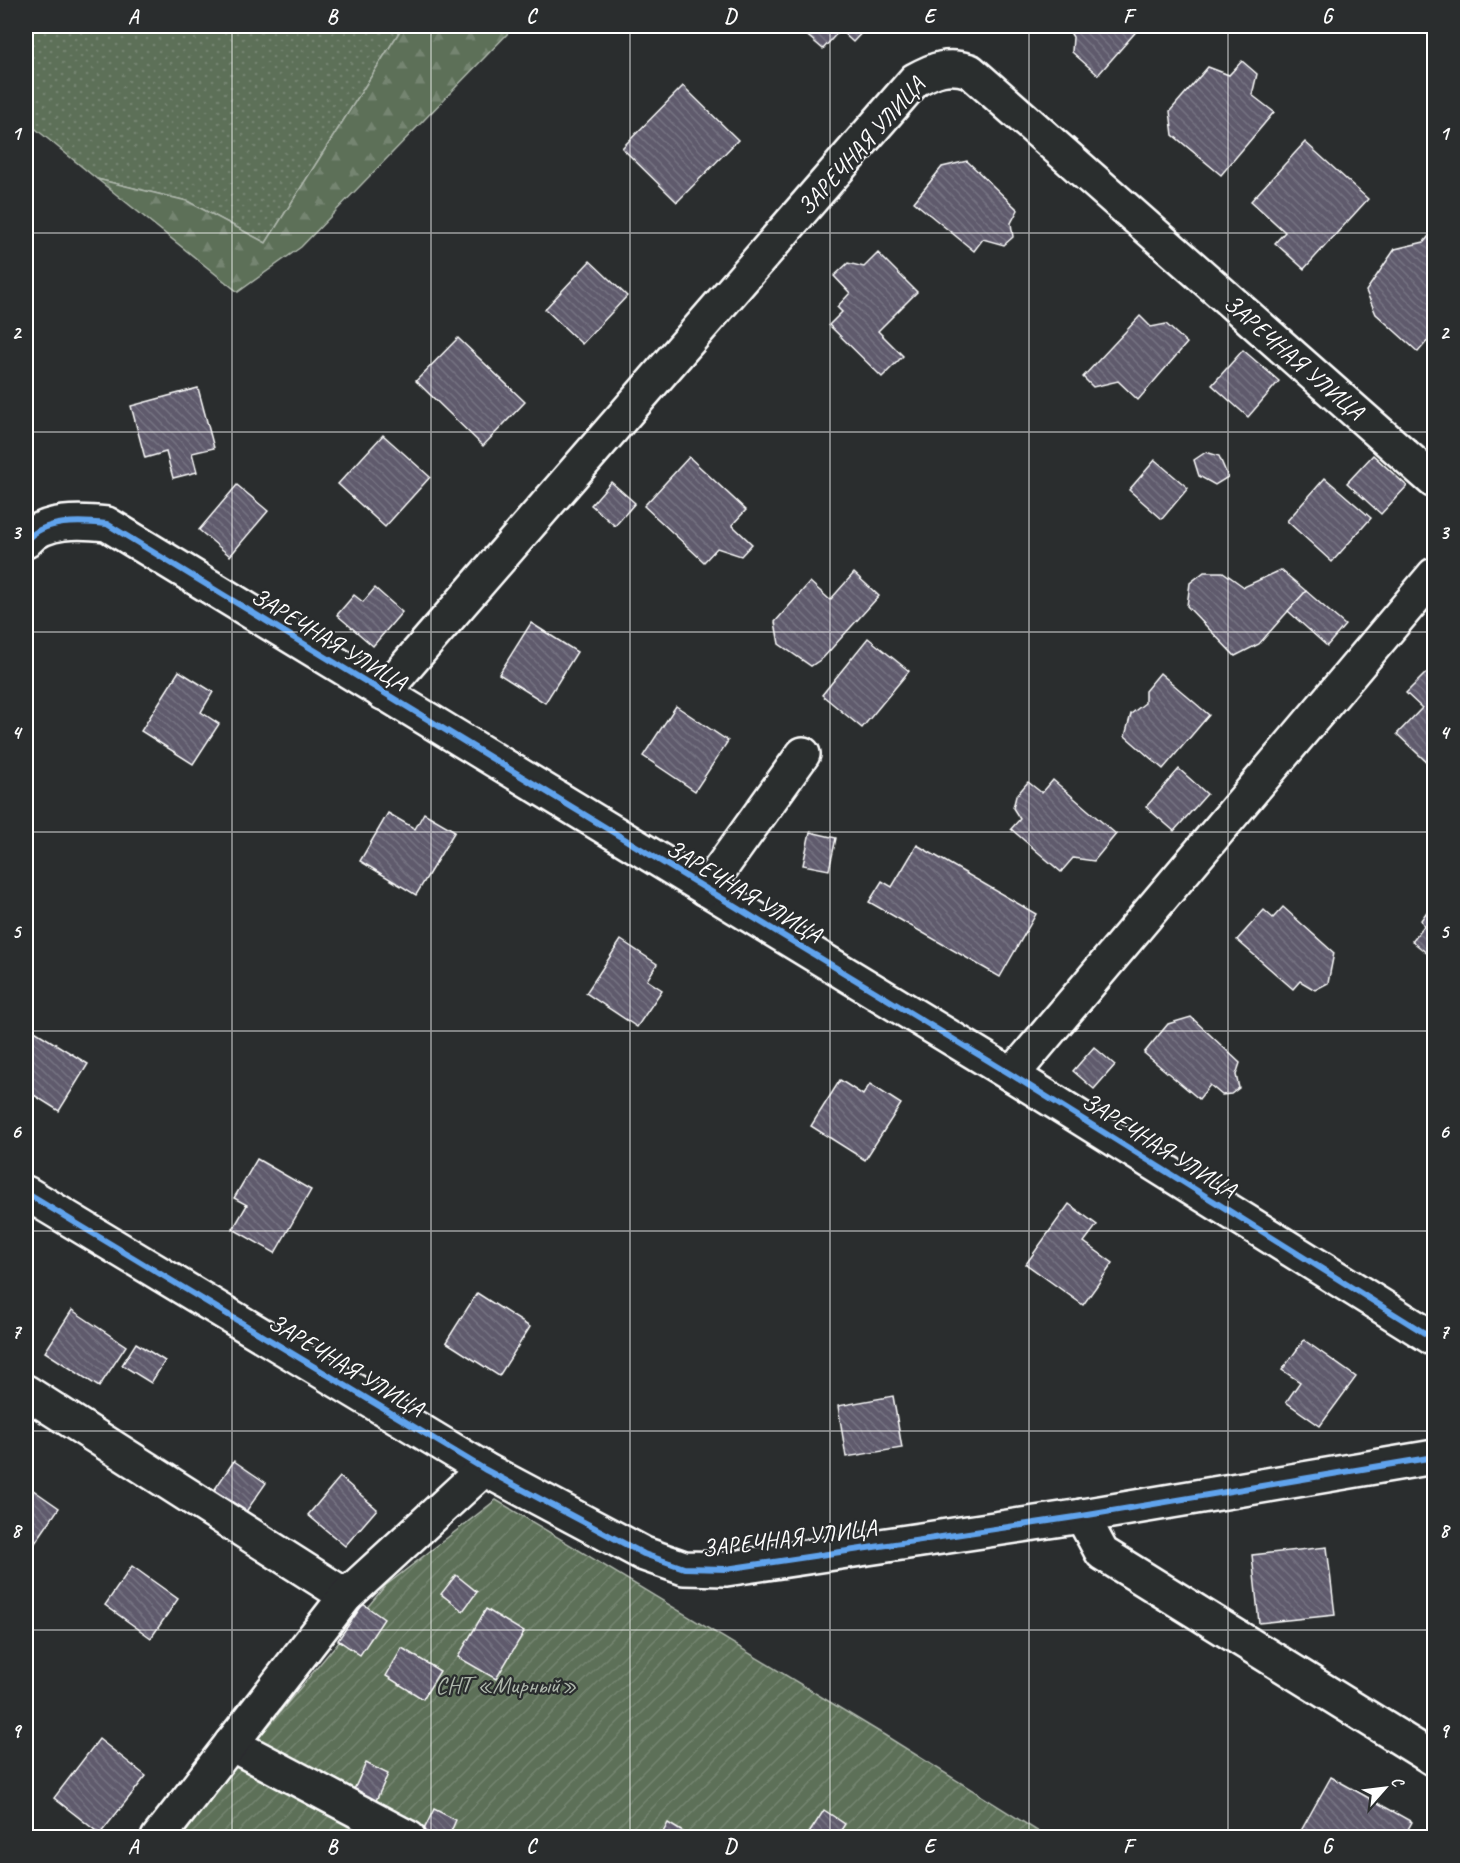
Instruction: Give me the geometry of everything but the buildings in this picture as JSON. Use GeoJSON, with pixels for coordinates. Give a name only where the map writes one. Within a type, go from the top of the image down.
{"type":"FeatureCollection","features":[{"type":"Feature","properties":{"kind":"street","name":"ЗАРЕЧНАЯ УЛИЦА"},"geometry":{"type":"LineString","coordinates":[[383,693],[915,80],[934,69],[953,66],[970,71],[1434,481]]}},
{"type":"Feature","properties":{"kind":"street","name":"ЗАРЕЧНАЯ УЛИЦА"},"geometry":{"type":"LineString","coordinates":[[26,542],[31,535],[64,523],[106,524],[1012,1075],[1434,1339]]}},
{"type":"Feature","properties":{"kind":"street"},"geometry":{"type":"LineString","coordinates":[[1012,1075],[1434,575]]}},
{"type":"Feature","properties":{"kind":"street"},"geometry":{"type":"LineString","coordinates":[[706,889],[803,754]]}},
{"type":"Feature","properties":{"kind":"street","name":"ЗАРЕЧНАЯ УЛИЦА"},"geometry":{"type":"LineString","coordinates":[[26,1193],[484,1469],[644,1554],[684,1568],[726,1569],[1082,1516],[1434,1457]]}},
{"type":"Feature","properties":{"kind":"street"},"geometry":{"type":"LineString","coordinates":[[26,1392],[346,1596]]}},
{"type":"Feature","properties":{"kind":"street"},"geometry":{"type":"LineString","coordinates":[[158,1838],[346,1596],[484,1469]]}},
{"type":"Feature","properties":{"kind":"street"},"geometry":{"type":"LineString","coordinates":[[1082,1516],[1102,1553],[1434,1759]]}},
{"type":"Feature","properties":{"kind":"street"},"geometry":{"type":"LineString","coordinates":[[231,1744],[409,1838]]}},
{"type":"Feature","properties":{"kind":"green space"},"geometry":{"type":"Polygon","coordinates":[[[26,26],[403,26],[266,243],[187,201],[97,179],[26,121],[26,26]]]}},
{"type":"Feature","properties":{"kind":"green space"},"geometry":{"type":"Polygon","coordinates":[[[403,26],[515,26],[301,247],[238,292],[97,179],[187,201],[266,243],[403,26]]]}},
{"type":"Feature","properties":{"kind":"green space","name":"СНТ «Мирный»"},"geometry":{"type":"Polygon","coordinates":[[[496,1500],[886,1736],[1047,1837],[180,1838],[245,1754],[385,1586],[496,1500]]]}},
{"type":"Feature","properties":{"kind":"cycle path"},"geometry":{"type":"LineString","coordinates":[[26,541],[42,529],[52,525],[74,522],[107,524],[1012,1075],[1434,1339]]}},
{"type":"Feature","properties":{"kind":"cycle path"},"geometry":{"type":"LineString","coordinates":[[26,1193],[484,1469],[644,1554],[684,1568],[726,1569],[1082,1516],[1434,1457]]}}]}
